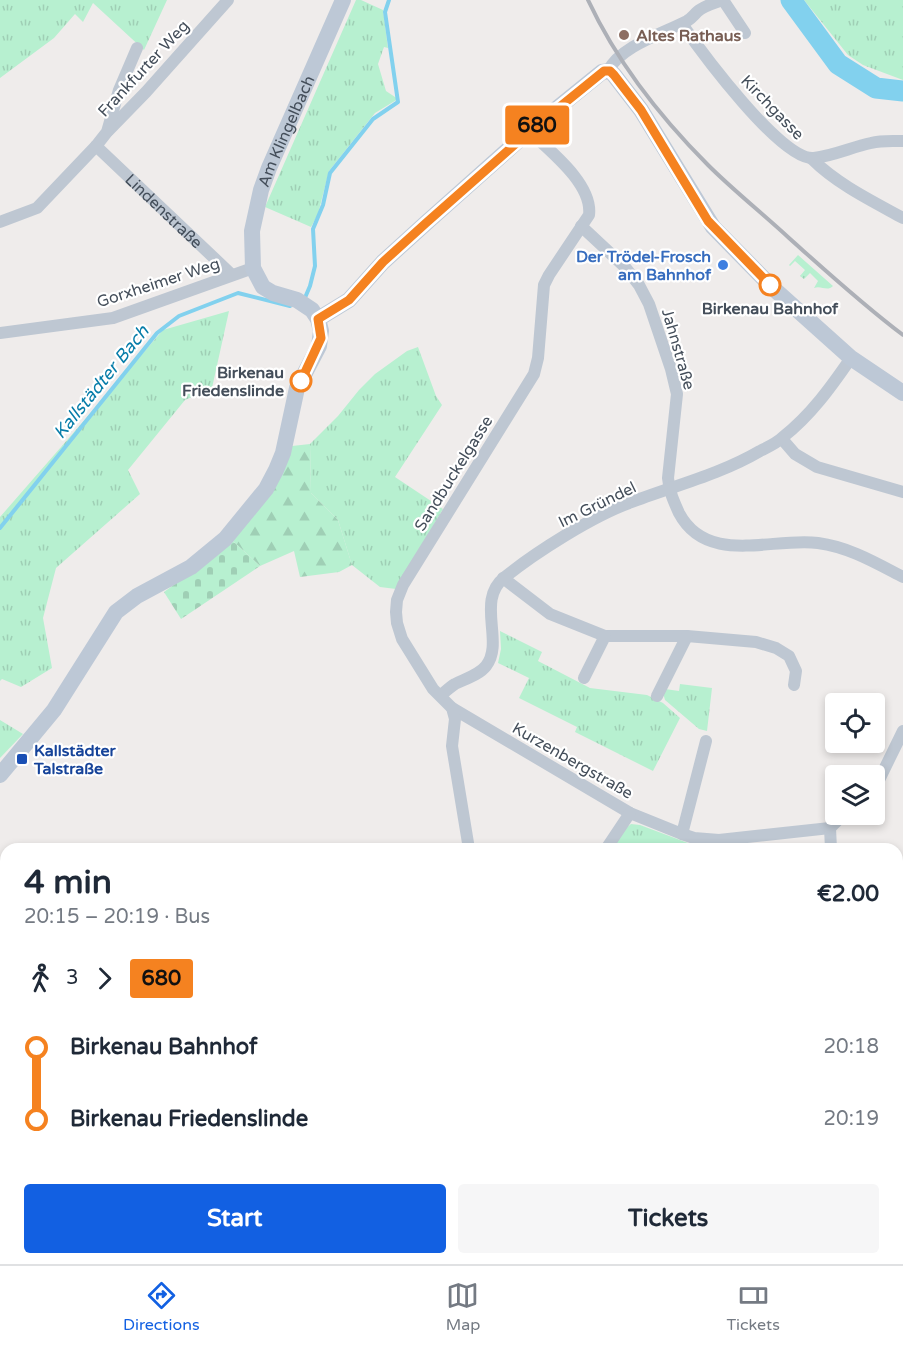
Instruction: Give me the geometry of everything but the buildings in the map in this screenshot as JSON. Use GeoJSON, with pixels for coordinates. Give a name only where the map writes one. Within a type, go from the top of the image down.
{"type":"FeatureCollection","features":[{"type":"Feature","properties":{"kind":"main road","name":"Am Klingelbach"},"geometry":{"type":"LineString","coordinates":[[253,268],[252,231],[261,190],[343,0]]}},
{"type":"Feature","properties":{"kind":"main road"},"geometry":{"type":"LineString","coordinates":[[318,319],[349,300],[383,262],[530,131],[602,72],[608,71],[614,75],[641,110],[708,221],[774,289],[851,358],[903,393]]}},
{"type":"Feature","properties":{"kind":"main road"},"geometry":{"type":"LineString","coordinates":[[0,775],[7,759],[54,710],[116,612],[136,596],[191,567],[225,539],[266,489],[283,453],[297,388],[321,338],[318,319],[302,302],[273,293],[263,287],[253,268]]}},
{"type":"Feature","properties":{"kind":"street","name":"Frankfurter Weg"},"geometry":{"type":"LineString","coordinates":[[0,222],[37,208],[146,92],[228,0]]}},
{"type":"Feature","properties":{"kind":"street"},"geometry":{"type":"LineString","coordinates":[[608,71],[611,65],[628,51],[694,18],[697,6],[723,0],[745,33]]}},
{"type":"Feature","properties":{"kind":"street","name":"Kirchgasse"},"geometry":{"type":"LineString","coordinates":[[682,24],[711,65],[781,142],[797,154],[812,159],[872,142],[903,141]]}},
{"type":"Feature","properties":{"kind":"street"},"geometry":{"type":"LineString","coordinates":[[107,132],[119,90],[137,48]]}},
{"type":"Feature","properties":{"kind":"street","name":"Sandbuckelgasse"},"geometry":{"type":"LineString","coordinates":[[452,708],[433,689],[402,639],[397,623],[397,600],[403,585],[534,374],[538,358],[544,285],[589,211],[581,184],[530,131]]}},
{"type":"Feature","properties":{"kind":"street","name":"Lindenstraße"},"geometry":{"type":"LineString","coordinates":[[96,146],[232,275]]}},
{"type":"Feature","properties":{"kind":"street"},"geometry":{"type":"LineString","coordinates":[[812,159],[821,168],[861,195],[902,217]]}},
{"type":"Feature","properties":{"kind":"street","name":"Jahnstraße"},"geometry":{"type":"LineString","coordinates":[[581,226],[625,267],[639,285],[649,304],[672,369],[677,402],[668,467],[669,490],[687,525],[699,535],[714,542],[740,546],[798,542],[822,544],[859,554],[903,577]]}},
{"type":"Feature","properties":{"kind":"street","name":"Gorxheimer Weg"},"geometry":{"type":"LineString","coordinates":[[0,333],[113,318],[253,268]]}},
{"type":"Feature","properties":{"kind":"street","name":"Im Gründel"},"geometry":{"type":"LineString","coordinates":[[503,578],[590,523],[627,503],[739,464],[782,439],[819,404],[851,358]]}},
{"type":"Feature","properties":{"kind":"street"},"geometry":{"type":"LineString","coordinates":[[782,439],[795,454],[817,467],[903,492]]}},
{"type":"Feature","properties":{"kind":"street"},"geometry":{"type":"LineString","coordinates":[[441,695],[452,686],[477,674],[486,666],[493,651],[490,621],[492,595],[503,578],[550,614],[605,636],[687,636],[756,642],[776,648],[789,656],[796,671],[794,685]]}},
{"type":"Feature","properties":{"kind":"street"},"geometry":{"type":"LineString","coordinates":[[584,678],[605,636]]}},
{"type":"Feature","properties":{"kind":"street"},"geometry":{"type":"LineString","coordinates":[[657,696],[687,636]]}},
{"type":"Feature","properties":{"kind":"street"},"geometry":{"type":"LineString","coordinates":[[452,708],[455,719],[452,746],[468,843]]}},
{"type":"Feature","properties":{"kind":"street","name":"Kurzenbergstraße"},"geometry":{"type":"LineString","coordinates":[[452,708],[630,813],[682,834],[692,843]]}},
{"type":"Feature","properties":{"kind":"street"},"geometry":{"type":"LineString","coordinates":[[885,768],[903,730]]}},
{"type":"Feature","properties":{"kind":"street"},"geometry":{"type":"LineString","coordinates":[[682,834],[706,741]]}},
{"type":"Feature","properties":{"kind":"street"},"geometry":{"type":"LineString","coordinates":[[610,843],[630,813]]}},
{"type":"Feature","properties":{"kind":"street"},"geometry":{"type":"LineString","coordinates":[[831,843],[830,828],[833,825]]}},
{"type":"Feature","properties":{"kind":"street","name":"Kurzenbergstraße"},"geometry":{"type":"LineString","coordinates":[[700,843],[830,828]]}},
{"type":"Feature","properties":{"kind":"green space"},"geometry":{"type":"Polygon","coordinates":[[[0,0],[167,0],[144,50],[93,3],[83,22],[75,14],[54,38],[0,78],[0,0]]]}},
{"type":"Feature","properties":{"kind":"green space"},"geometry":{"type":"Polygon","coordinates":[[[356,0],[383,10],[388,48],[384,47],[378,64],[386,91],[398,99],[375,113],[329,171],[318,214],[311,227],[265,207],[356,0]]]}},
{"type":"Feature","properties":{"kind":"green space"},"geometry":{"type":"Polygon","coordinates":[[[804,0],[903,0],[903,80],[863,65],[848,55],[804,0]]]}},
{"type":"Feature","properties":{"kind":"green space"},"geometry":{"type":"Polygon","coordinates":[[[798,255],[833,286],[814,288],[818,281],[810,273],[804,279],[800,276],[805,270],[795,261],[789,265],[798,255]]]}},
{"type":"Feature","properties":{"kind":"green space"},"geometry":{"type":"Polygon","coordinates":[[[229,311],[212,388],[185,400],[128,470],[140,494],[56,568],[43,618],[52,668],[21,687],[2,679],[0,681],[0,517],[163,330],[229,311]]]}},
{"type":"Feature","properties":{"kind":"green space"},"geometry":{"type":"Polygon","coordinates":[[[418,347],[436,396],[442,405],[395,477],[443,509],[396,589],[380,587],[352,565],[338,520],[311,493],[310,444],[375,374],[407,351],[418,347]]]}},
{"type":"Feature","properties":{"kind":"green space"},"geometry":{"type":"Polygon","coordinates":[[[310,444],[311,493],[338,520],[352,565],[339,572],[300,577],[294,551],[260,566],[233,541],[292,446],[310,444]]]}},
{"type":"Feature","properties":{"kind":"green space"},"geometry":{"type":"Polygon","coordinates":[[[233,541],[260,566],[181,619],[164,592],[233,541]]]}},
{"type":"Feature","properties":{"kind":"green space"},"geometry":{"type":"Polygon","coordinates":[[[500,631],[542,652],[538,661],[590,688],[647,695],[663,703],[680,718],[653,771],[575,732],[577,727],[519,698],[529,678],[498,663],[501,649],[500,631]]]}},
{"type":"Feature","properties":{"kind":"green space"},"geometry":{"type":"Polygon","coordinates":[[[680,684],[712,688],[707,731],[699,729],[665,700],[663,693],[665,689],[679,691],[680,684]]]}},
{"type":"Feature","properties":{"kind":"green space"},"geometry":{"type":"Polygon","coordinates":[[[0,720],[23,734],[0,758],[0,720]]]}},
{"type":"Feature","properties":{"kind":"green space"},"geometry":{"type":"Polygon","coordinates":[[[631,824],[640,825],[688,843],[614,843],[631,824]]]}},
{"type":"Feature","properties":{"kind":"waterway","name":"Kallstädter Bach"},"geometry":{"type":"LineString","coordinates":[[304,300],[315,266],[313,229],[323,205],[330,173],[373,119],[398,102],[385,12],[389,0]]}},
{"type":"Feature","properties":{"kind":"waterway"},"geometry":{"type":"LineString","coordinates":[[791,0],[838,64],[876,88],[903,91]]}},
{"type":"Feature","properties":{"kind":"waterway","name":"Kallstädter Bach"},"geometry":{"type":"LineString","coordinates":[[0,528],[157,333],[179,316],[238,293],[290,306]]}},
{"type":"Feature","properties":{"kind":"railway"},"geometry":{"type":"LineString","coordinates":[[588,0],[626,67],[690,147],[831,275],[903,335]]}},
{"type":"Feature","properties":{"kind":"bus line","name":"680"},"geometry":{"type":"LineString","coordinates":[[301,381],[319,346],[321,332],[318,319],[333,312],[349,300],[383,262],[426,223],[530,131],[604,71],[610,71],[614,75],[641,110],[708,221],[770,285]]}},
{"type":"Feature","properties":{"kind":"place","name":"Altes Rathaus"},"geometry":{"type":"Point","coordinates":[624,35]}},
{"type":"Feature","properties":{"kind":"place","name":"Der Trödel-Frosch am Bahnhof"},"geometry":{"type":"Point","coordinates":[723,265]}},
{"type":"Feature","properties":{"kind":"place","name":"Birkenau Bahnhof"},"geometry":{"type":"Point","coordinates":[770,285]}},
{"type":"Feature","properties":{"kind":"place","name":"Birkenau Friedenslinde"},"geometry":{"type":"Point","coordinates":[301,381]}},
{"type":"Feature","properties":{"kind":"place","name":"Kallstädter Talstraße"},"geometry":{"type":"Point","coordinates":[22,759]}}]}
